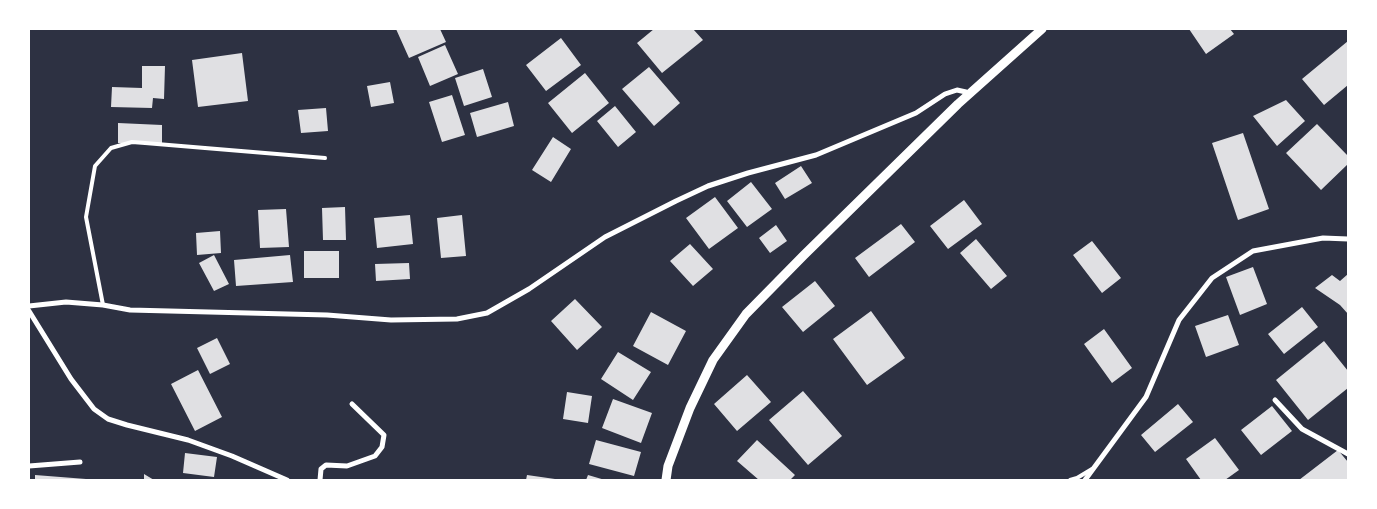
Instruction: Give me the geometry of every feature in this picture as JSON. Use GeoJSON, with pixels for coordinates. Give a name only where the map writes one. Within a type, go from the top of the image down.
{"type":"FeatureCollection","features":[{"type":"Feature","properties":{"kind":"street"},"geometry":{"type":"LineString","coordinates":[[666,480],[668,466],[690,408],[713,360],[746,314],[970,94],[1042,29]]}},
{"type":"Feature","properties":{"kind":"street"},"geometry":{"type":"LineString","coordinates":[[29,306],[66,302],[103,305],[130,310],[327,315],[391,320],[457,319],[487,313],[529,289],[605,237],[708,186],[816,155],[916,113],[945,94],[957,90],[970,94]]}},
{"type":"Feature","properties":{"kind":"street"},"geometry":{"type":"LineString","coordinates":[[1086,480],[1146,397],[1179,320],[1212,278],[1253,251],[1323,238],[1348,239]]}},
{"type":"Feature","properties":{"kind":"street"},"geometry":{"type":"LineString","coordinates":[[29,311],[71,379],[94,409],[101,414],[127,425],[197,444],[232,456],[287,480]]}},
{"type":"Feature","properties":{"kind":"street"},"geometry":{"type":"LineString","coordinates":[[1275,400],[1302,428],[1348,454]]}},
{"type":"Feature","properties":{"kind":"street"},"geometry":{"type":"LineString","coordinates":[[320,480],[321,469],[326,465],[347,466],[375,456],[382,447],[384,435],[352,404]]}},
{"type":"Feature","properties":{"kind":"street"},"geometry":{"type":"LineString","coordinates":[[29,466],[80,462]]}},
{"type":"Feature","properties":{"kind":"lane"},"geometry":{"type":"LineString","coordinates":[[103,305],[86,217],[95,166],[111,148],[132,142],[325,158]]}},
{"type":"Feature","properties":{"kind":"lane"},"geometry":{"type":"LineString","coordinates":[[1070,480],[1077,478],[1096,466]]}},
{"type":"Feature","properties":{"kind":"building"},"geometry":{"type":"Polygon","coordinates":[[[396,29],[440,29],[446,42],[409,58],[396,29]]]}},
{"type":"Feature","properties":{"kind":"building"},"geometry":{"type":"Polygon","coordinates":[[[654,29],[693,29],[703,40],[662,73],[637,43],[654,29]]]}},
{"type":"Feature","properties":{"kind":"building"},"geometry":{"type":"Polygon","coordinates":[[[1189,29],[1230,29],[1234,34],[1206,54],[1189,29]]]}},
{"type":"Feature","properties":{"kind":"building"},"geometry":{"type":"Polygon","coordinates":[[[561,38],[581,65],[546,91],[526,65],[561,38]]]}},
{"type":"Feature","properties":{"kind":"building"},"geometry":{"type":"Polygon","coordinates":[[[1348,41],[1348,85],[1324,105],[1302,79],[1348,41]]]}},
{"type":"Feature","properties":{"kind":"building"},"geometry":{"type":"Polygon","coordinates":[[[445,45],[458,74],[430,86],[418,57],[445,45]]]}},
{"type":"Feature","properties":{"kind":"building"},"geometry":{"type":"Polygon","coordinates":[[[242,53],[248,101],[198,107],[192,60],[242,53]]]}},
{"type":"Feature","properties":{"kind":"building"},"geometry":{"type":"Polygon","coordinates":[[[142,66],[165,66],[164,99],[153,98],[152,108],[111,107],[112,87],[142,88],[142,66]]]}},
{"type":"Feature","properties":{"kind":"building"},"geometry":{"type":"Polygon","coordinates":[[[649,67],[680,103],[654,126],[622,89],[649,67]]]}},
{"type":"Feature","properties":{"kind":"building"},"geometry":{"type":"Polygon","coordinates":[[[483,69],[492,97],[464,106],[455,78],[483,69]]]}},
{"type":"Feature","properties":{"kind":"building"},"geometry":{"type":"Polygon","coordinates":[[[585,73],[609,103],[572,133],[548,103],[585,73]]]}},
{"type":"Feature","properties":{"kind":"building"},"geometry":{"type":"Polygon","coordinates":[[[390,82],[394,103],[371,107],[367,86],[390,82]]]}},
{"type":"Feature","properties":{"kind":"building"},"geometry":{"type":"Polygon","coordinates":[[[452,95],[465,135],[442,142],[429,102],[452,95]]]}},
{"type":"Feature","properties":{"kind":"building"},"geometry":{"type":"Polygon","coordinates":[[[1286,100],[1305,121],[1277,146],[1253,116],[1286,100]]]}},
{"type":"Feature","properties":{"kind":"building"},"geometry":{"type":"Polygon","coordinates":[[[508,102],[514,126],[477,137],[470,113],[508,102]]]}},
{"type":"Feature","properties":{"kind":"building"},"geometry":{"type":"Polygon","coordinates":[[[615,106],[636,132],[618,147],[597,121],[615,106]]]}},
{"type":"Feature","properties":{"kind":"building"},"geometry":{"type":"Polygon","coordinates":[[[326,108],[328,131],[301,133],[298,110],[326,108]]]}},
{"type":"Feature","properties":{"kind":"building"},"geometry":{"type":"Polygon","coordinates":[[[118,123],[162,125],[162,144],[118,143],[118,123]]]}},
{"type":"Feature","properties":{"kind":"building"},"geometry":{"type":"Polygon","coordinates":[[[1317,124],[1348,156],[1348,164],[1321,190],[1286,153],[1317,124]]]}},
{"type":"Feature","properties":{"kind":"building"},"geometry":{"type":"Polygon","coordinates":[[[1243,133],[1269,209],[1238,220],[1212,143],[1243,133]]]}},
{"type":"Feature","properties":{"kind":"building"},"geometry":{"type":"Polygon","coordinates":[[[553,137],[571,149],[551,182],[532,170],[553,137]]]}},
{"type":"Feature","properties":{"kind":"building"},"geometry":{"type":"Polygon","coordinates":[[[801,166],[812,183],[785,199],[775,183],[801,166]]]}},
{"type":"Feature","properties":{"kind":"building"},"geometry":{"type":"Polygon","coordinates":[[[751,182],[772,209],[747,227],[727,201],[751,182]]]}},
{"type":"Feature","properties":{"kind":"building"},"geometry":{"type":"Polygon","coordinates":[[[715,197],[738,228],[709,249],[686,218],[715,197]]]}},
{"type":"Feature","properties":{"kind":"building"},"geometry":{"type":"Polygon","coordinates":[[[964,200],[982,224],[948,249],[930,226],[964,200]]]}},
{"type":"Feature","properties":{"kind":"building"},"geometry":{"type":"Polygon","coordinates":[[[345,207],[346,240],[323,240],[322,208],[345,207]]]}},
{"type":"Feature","properties":{"kind":"building"},"geometry":{"type":"Polygon","coordinates":[[[286,209],[289,247],[260,248],[258,210],[286,209]]]}},
{"type":"Feature","properties":{"kind":"building"},"geometry":{"type":"Polygon","coordinates":[[[410,215],[413,244],[377,248],[374,218],[410,215]]]}},
{"type":"Feature","properties":{"kind":"building"},"geometry":{"type":"Polygon","coordinates":[[[462,215],[466,256],[441,258],[437,218],[462,215]]]}},
{"type":"Feature","properties":{"kind":"building"},"geometry":{"type":"Polygon","coordinates":[[[901,224],[915,242],[869,277],[855,258],[901,224]]]}},
{"type":"Feature","properties":{"kind":"building"},"geometry":{"type":"Polygon","coordinates":[[[776,225],[787,241],[770,253],[759,238],[776,225]]]}},
{"type":"Feature","properties":{"kind":"building"},"geometry":{"type":"Polygon","coordinates":[[[220,231],[221,253],[197,255],[196,233],[220,231]]]}},
{"type":"Feature","properties":{"kind":"building"},"geometry":{"type":"Polygon","coordinates":[[[976,239],[1007,276],[991,289],[960,253],[976,239]]]}},
{"type":"Feature","properties":{"kind":"building"},"geometry":{"type":"Polygon","coordinates":[[[1092,241],[1121,278],[1102,293],[1073,255],[1092,241]]]}},
{"type":"Feature","properties":{"kind":"building"},"geometry":{"type":"Polygon","coordinates":[[[690,244],[713,269],[693,286],[670,261],[690,244]]]}},
{"type":"Feature","properties":{"kind":"building"},"geometry":{"type":"Polygon","coordinates":[[[304,251],[339,251],[339,278],[304,278],[304,251]]]}},
{"type":"Feature","properties":{"kind":"building"},"geometry":{"type":"Polygon","coordinates":[[[214,255],[229,284],[214,291],[199,263],[214,255]]]}},
{"type":"Feature","properties":{"kind":"building"},"geometry":{"type":"Polygon","coordinates":[[[290,255],[293,282],[236,286],[234,260],[290,255]]]}},
{"type":"Feature","properties":{"kind":"building"},"geometry":{"type":"Polygon","coordinates":[[[409,263],[410,279],[376,281],[375,264],[409,263]]]}},
{"type":"Feature","properties":{"kind":"building"},"geometry":{"type":"Polygon","coordinates":[[[1253,267],[1267,304],[1240,315],[1226,277],[1253,267]]]}},
{"type":"Feature","properties":{"kind":"building"},"geometry":{"type":"Polygon","coordinates":[[[1348,274],[1348,314],[1340,305],[1315,288],[1332,275],[1340,281],[1348,274]]]}},
{"type":"Feature","properties":{"kind":"building"},"geometry":{"type":"Polygon","coordinates":[[[815,281],[835,306],[803,332],[782,307],[815,281]]]}},
{"type":"Feature","properties":{"kind":"building"},"geometry":{"type":"Polygon","coordinates":[[[575,299],[602,327],[577,350],[551,321],[575,299]]]}},
{"type":"Feature","properties":{"kind":"building"},"geometry":{"type":"Polygon","coordinates":[[[1302,307],[1318,327],[1284,354],[1268,334],[1302,307]]]}},
{"type":"Feature","properties":{"kind":"building"},"geometry":{"type":"Polygon","coordinates":[[[871,311],[905,358],[867,385],[833,339],[871,311]]]}},
{"type":"Feature","properties":{"kind":"building"},"geometry":{"type":"Polygon","coordinates":[[[651,312],[686,331],[668,365],[633,346],[651,312]]]}},
{"type":"Feature","properties":{"kind":"building"},"geometry":{"type":"Polygon","coordinates":[[[1228,315],[1239,345],[1206,357],[1195,326],[1228,315]]]}},
{"type":"Feature","properties":{"kind":"building"},"geometry":{"type":"Polygon","coordinates":[[[1104,329],[1132,368],[1112,383],[1084,344],[1104,329]]]}},
{"type":"Feature","properties":{"kind":"building"},"geometry":{"type":"Polygon","coordinates":[[[217,338],[230,364],[210,374],[197,348],[217,338]]]}},
{"type":"Feature","properties":{"kind":"building"},"geometry":{"type":"Polygon","coordinates":[[[1324,341],[1348,371],[1348,388],[1308,420],[1276,380],[1324,341]]]}},
{"type":"Feature","properties":{"kind":"building"},"geometry":{"type":"Polygon","coordinates":[[[618,352],[651,372],[633,400],[601,379],[618,352]]]}},
{"type":"Feature","properties":{"kind":"building"},"geometry":{"type":"Polygon","coordinates":[[[198,370],[222,417],[195,431],[171,384],[198,370]]]}},
{"type":"Feature","properties":{"kind":"building"},"geometry":{"type":"Polygon","coordinates":[[[747,375],[771,402],[737,431],[714,404],[747,375]]]}},
{"type":"Feature","properties":{"kind":"building"},"geometry":{"type":"Polygon","coordinates":[[[803,391],[842,436],[808,465],[769,420],[803,391]]]}},
{"type":"Feature","properties":{"kind":"building"},"geometry":{"type":"Polygon","coordinates":[[[567,392],[592,396],[588,423],[563,419],[567,392]]]}},
{"type":"Feature","properties":{"kind":"building"},"geometry":{"type":"Polygon","coordinates":[[[613,399],[652,413],[641,443],[602,428],[613,399]]]}},
{"type":"Feature","properties":{"kind":"building"},"geometry":{"type":"Polygon","coordinates":[[[1178,404],[1193,422],[1155,452],[1141,435],[1178,404]]]}},
{"type":"Feature","properties":{"kind":"building"},"geometry":{"type":"Polygon","coordinates":[[[1272,406],[1292,431],[1261,455],[1241,430],[1272,406]]]}},
{"type":"Feature","properties":{"kind":"building"},"geometry":{"type":"Polygon","coordinates":[[[1215,438],[1239,470],[1225,480],[1201,480],[1186,459],[1215,438]]]}},
{"type":"Feature","properties":{"kind":"building"},"geometry":{"type":"Polygon","coordinates":[[[596,440],[641,452],[634,476],[589,464],[596,440]]]}},
{"type":"Feature","properties":{"kind":"building"},"geometry":{"type":"Polygon","coordinates":[[[757,440],[795,475],[790,480],[759,480],[737,461],[757,440]]]}},
{"type":"Feature","properties":{"kind":"building"},"geometry":{"type":"Polygon","coordinates":[[[1338,450],[1348,462],[1348,480],[1299,480],[1338,450]]]}},
{"type":"Feature","properties":{"kind":"building"},"geometry":{"type":"Polygon","coordinates":[[[185,453],[217,457],[214,477],[183,473],[185,453]]]}},
{"type":"Feature","properties":{"kind":"building"},"geometry":{"type":"Polygon","coordinates":[[[144,474],[154,480],[144,480],[144,474]]]}},
{"type":"Feature","properties":{"kind":"building"},"geometry":{"type":"Polygon","coordinates":[[[35,475],[86,479],[86,480],[35,480],[35,475]]]}},
{"type":"Feature","properties":{"kind":"building"},"geometry":{"type":"Polygon","coordinates":[[[527,475],[555,479],[555,480],[526,480],[527,475]]]}},
{"type":"Feature","properties":{"kind":"building"},"geometry":{"type":"Polygon","coordinates":[[[588,475],[605,480],[586,480],[588,475]]]}}]}
